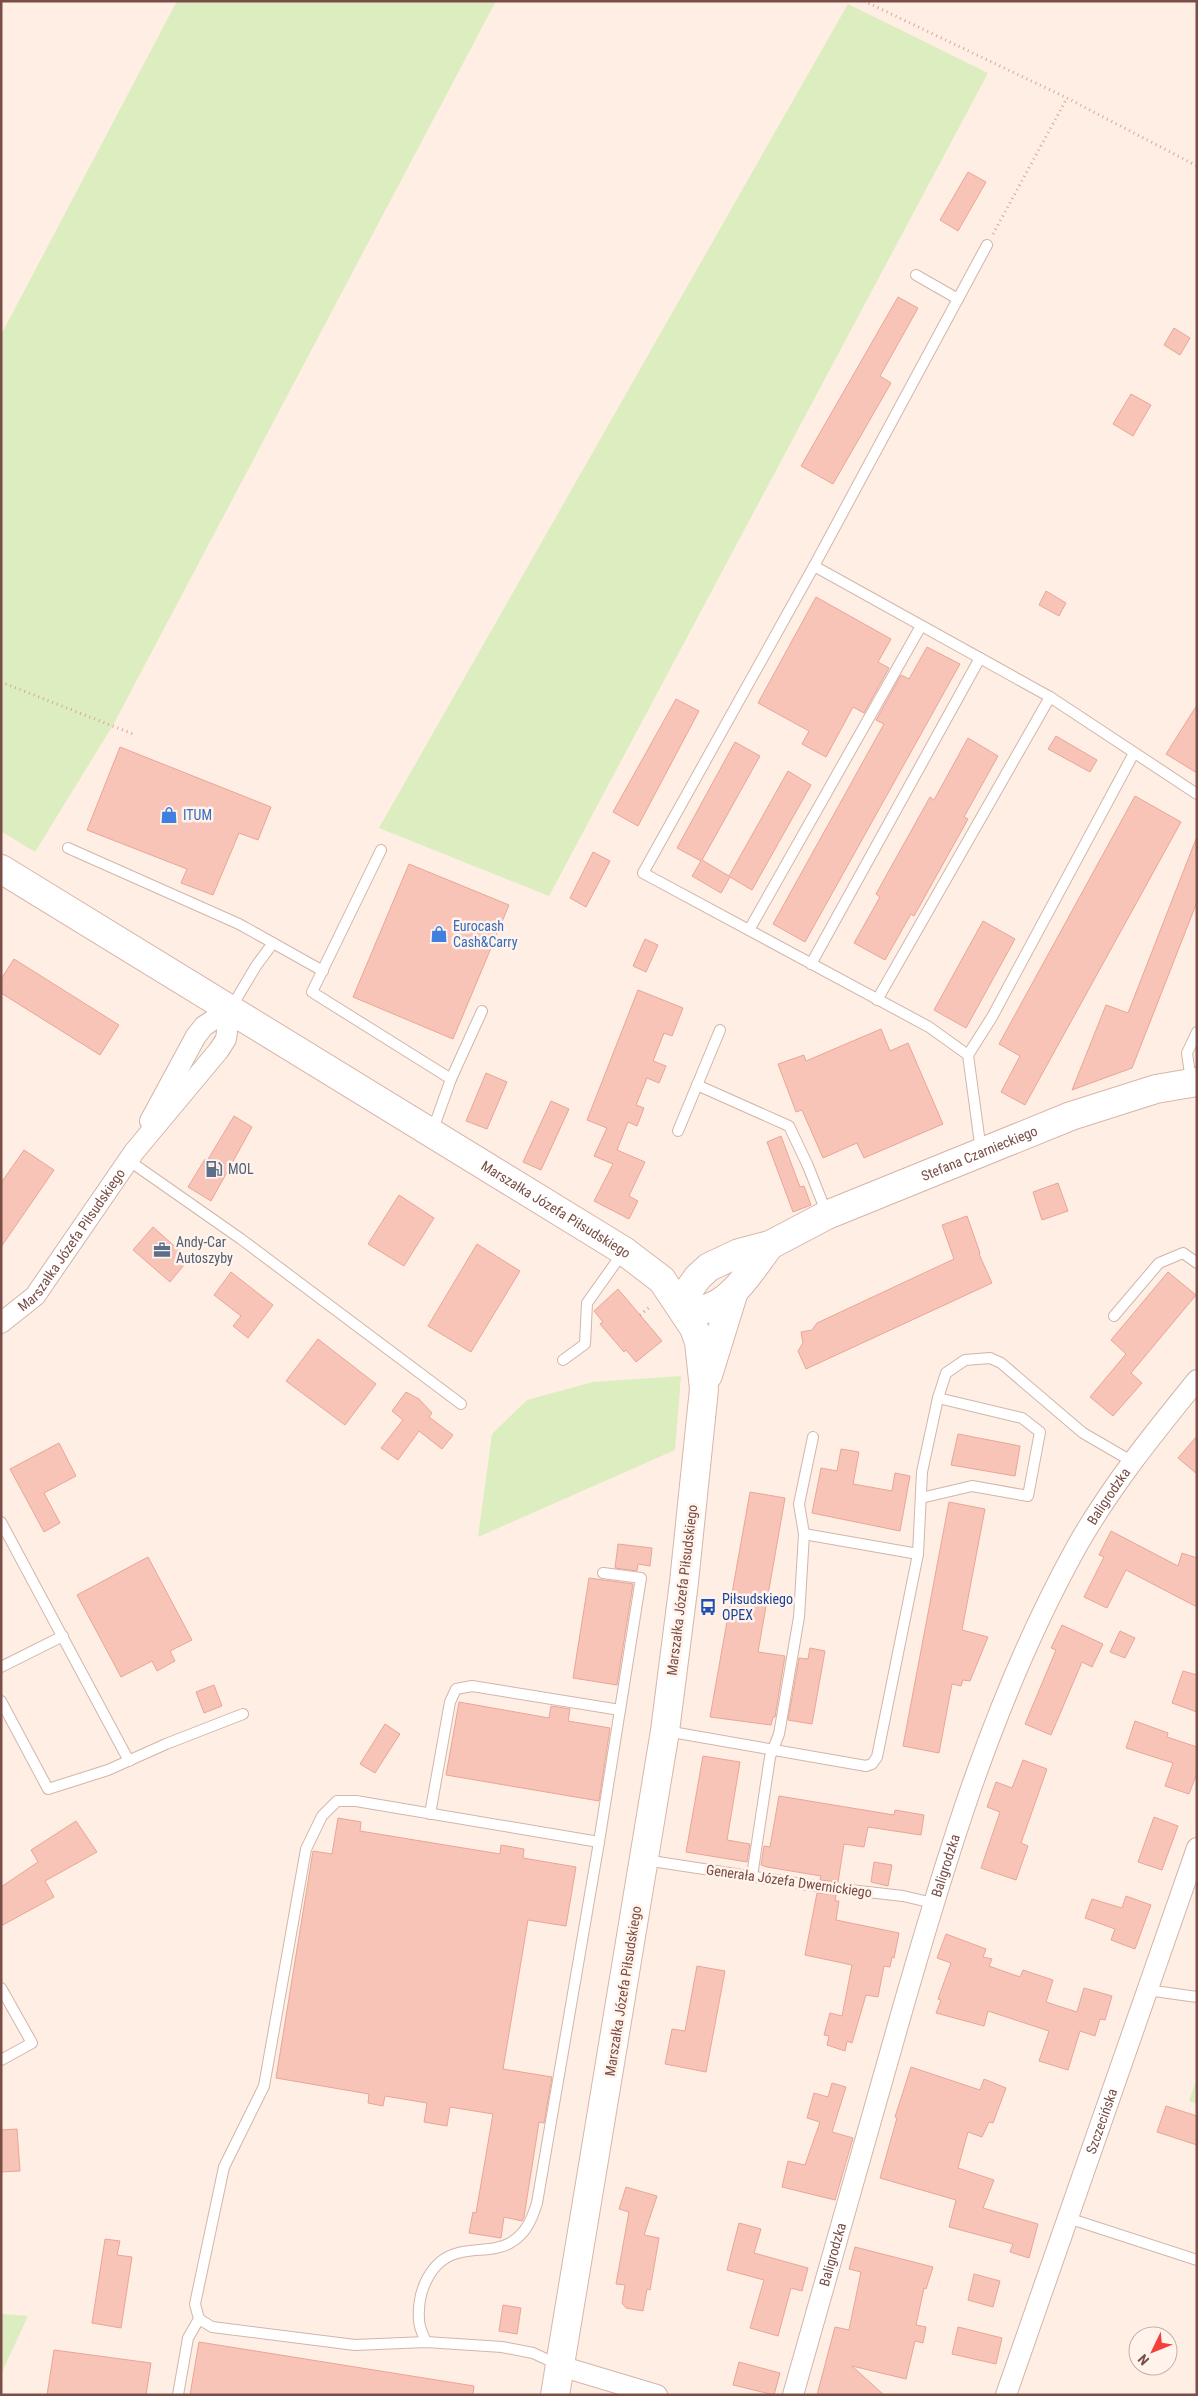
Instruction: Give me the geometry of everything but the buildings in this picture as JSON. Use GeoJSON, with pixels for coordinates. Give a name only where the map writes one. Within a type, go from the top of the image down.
{"type":"FeatureCollection","features":[{"type":"Feature","properties":{"kind":"main road"},"geometry":{"type":"LineString","coordinates":[[1,869],[237,1014]]}},
{"type":"Feature","properties":{"kind":"main road","name":"Marszałka Józefa Piłsudskiego"},"geometry":{"type":"LineString","coordinates":[[237,1014],[432,1132],[650,1269],[662,1280],[682,1308],[699,1342],[704,1389],[684,1582],[665,1731],[643,1860],[632,1940],[555,2395]]}},
{"type":"Feature","properties":{"kind":"main road","name":"Stefana Czarnieckiego"},"geometry":{"type":"LineString","coordinates":[[770,1245],[734,1291],[717,1304],[700,1311],[682,1308],[688,1291],[698,1277],[709,1267],[740,1253],[770,1245],[827,1215],[981,1151],[1115,1100],[1156,1089],[1194,1082]]}},
{"type":"Feature","properties":{"kind":"main road","name":"Stefana Czarnieckiego"},"geometry":{"type":"LineString","coordinates":[[650,1269],[709,1267]]}},
{"type":"Feature","properties":{"kind":"main road","name":"Stefana Czarnieckiego"},"geometry":{"type":"LineString","coordinates":[[704,1389],[734,1291]]}},
{"type":"Feature","properties":{"kind":"street","name":"Marszałka Józefa Piłsudskiego"},"geometry":{"type":"LineString","coordinates":[[131,1156],[196,1036],[204,1026],[237,1014]]}},
{"type":"Feature","properties":{"kind":"street","name":"Marszałka Józefa Piłsudskiego"},"geometry":{"type":"LineString","coordinates":[[1,1323],[35,1296],[131,1156],[219,1050],[226,1040],[237,1014]]}},
{"type":"Feature","properties":{"kind":"street","name":"Baligrodzka"},"geometry":{"type":"LineString","coordinates":[[793,2395],[933,1903],[988,1738],[1029,1638],[1079,1544],[1109,1493],[1197,1380]]}},
{"type":"Feature","properties":{"kind":"street","name":"Szczecińska"},"geometry":{"type":"LineString","coordinates":[[1006,2395],[1197,1848]]}},
{"type":"Feature","properties":{"kind":"street"},"geometry":{"type":"LineString","coordinates":[[560,2366],[657,2395]]}},
{"type":"Feature","properties":{"kind":"lane"},"geometry":{"type":"LineString","coordinates":[[968,1055],[929,1028],[644,873],[814,566],[987,245]]}},
{"type":"Feature","properties":{"kind":"lane"},"geometry":{"type":"LineString","coordinates":[[916,275],[958,299]]}},
{"type":"Feature","properties":{"kind":"lane"},"geometry":{"type":"LineString","coordinates":[[814,566],[1050,697],[1197,794]]}},
{"type":"Feature","properties":{"kind":"lane"},"geometry":{"type":"LineString","coordinates":[[749,930],[921,626]]}},
{"type":"Feature","properties":{"kind":"lane"},"geometry":{"type":"LineString","coordinates":[[811,964],[980,658]]}},
{"type":"Feature","properties":{"kind":"lane"},"geometry":{"type":"LineString","coordinates":[[877,1000],[1050,697]]}},
{"type":"Feature","properties":{"kind":"lane"},"geometry":{"type":"LineString","coordinates":[[981,1151],[968,1055],[992,1017],[1134,753]]}},
{"type":"Feature","properties":{"kind":"lane"},"geometry":{"type":"LineString","coordinates":[[68,848],[239,924],[323,971]]}},
{"type":"Feature","properties":{"kind":"lane"},"geometry":{"type":"LineString","coordinates":[[381,850],[312,992],[452,1079]]}},
{"type":"Feature","properties":{"kind":"lane"},"geometry":{"type":"LineString","coordinates":[[237,1014],[256,966],[273,943]]}},
{"type":"Feature","properties":{"kind":"lane"},"geometry":{"type":"LineString","coordinates":[[432,1132],[452,1079],[482,1011]]}},
{"type":"Feature","properties":{"kind":"lane"},"geometry":{"type":"LineString","coordinates":[[678,1131],[720,1030]]}},
{"type":"Feature","properties":{"kind":"lane"},"geometry":{"type":"LineString","coordinates":[[1194,1082],[1188,1053],[1197,1032]]}},
{"type":"Feature","properties":{"kind":"lane"},"geometry":{"type":"LineString","coordinates":[[697,1085],[789,1126],[808,1166],[827,1215]]}},
{"type":"Feature","properties":{"kind":"lane"},"geometry":{"type":"LineString","coordinates":[[131,1156],[461,1404]]}},
{"type":"Feature","properties":{"kind":"lane"},"geometry":{"type":"LineString","coordinates":[[563,1360],[585,1344],[587,1303],[624,1251]]}},
{"type":"Feature","properties":{"kind":"lane"},"geometry":{"type":"LineString","coordinates":[[1114,1316],[1159,1263],[1183,1253],[1197,1263]]}},
{"type":"Feature","properties":{"kind":"lane"},"geometry":{"type":"LineString","coordinates":[[665,1731],[773,1748],[866,1766],[872,1764],[877,1757],[918,1554],[922,1472],[938,1398],[946,1373],[955,1365],[965,1360],[990,1358],[1001,1363],[1083,1433],[1132,1462]]}},
{"type":"Feature","properties":{"kind":"lane"},"geometry":{"type":"LineString","coordinates":[[921,1498],[972,1486],[1028,1496],[1040,1432],[1022,1418],[938,1398]]}},
{"type":"Feature","properties":{"kind":"lane"},"geometry":{"type":"LineString","coordinates":[[752,1876],[770,1758],[778,1734],[799,1617],[804,1534],[799,1504],[813,1438]]}},
{"type":"Feature","properties":{"kind":"lane"},"geometry":{"type":"LineString","coordinates":[[1,1522],[129,1761]]}},
{"type":"Feature","properties":{"kind":"lane"},"geometry":{"type":"LineString","coordinates":[[804,1534],[918,1554]]}},
{"type":"Feature","properties":{"kind":"lane"},"geometry":{"type":"LineString","coordinates":[[426,2342],[419,2321],[419,2306],[426,2283],[436,2265],[446,2256],[460,2252],[498,2248],[511,2243],[522,2234],[531,2222],[543,2175],[641,1578],[603,1572]]}},
{"type":"Feature","properties":{"kind":"lane"},"geometry":{"type":"LineString","coordinates":[[1,1666],[63,1636]]}},
{"type":"Feature","properties":{"kind":"lane"},"geometry":{"type":"LineString","coordinates":[[430,1814],[450,1702],[456,1688],[472,1686],[620,1710]]}},
{"type":"Feature","properties":{"kind":"lane"},"geometry":{"type":"LineString","coordinates":[[1,1702],[6,1721],[48,1790],[108,1770],[166,1744],[243,1714]]}},
{"type":"Feature","properties":{"kind":"lane"},"geometry":{"type":"LineString","coordinates":[[560,2366],[533,2353],[502,2347],[426,2342],[355,2345],[212,2327],[199,2319],[195,2304],[224,2167],[264,2086],[306,1849],[322,1816],[337,1801],[356,1801],[599,1842]]}},
{"type":"Feature","properties":{"kind":"lane","name":"Generała Józefa Dwernickiego"},"geometry":{"type":"LineString","coordinates":[[643,1860],[815,1886],[903,1896],[933,1903]]}},
{"type":"Feature","properties":{"kind":"lane"},"geometry":{"type":"LineString","coordinates":[[1,1988],[32,2043],[1,2060]]}},
{"type":"Feature","properties":{"kind":"lane"},"geometry":{"type":"LineString","coordinates":[[1147,1990],[1197,1996]]}},
{"type":"Feature","properties":{"kind":"lane"},"geometry":{"type":"LineString","coordinates":[[1068,2218],[1197,2260]]}},
{"type":"Feature","properties":{"kind":"lane"},"geometry":{"type":"LineString","coordinates":[[178,2395],[188,2338],[199,2319]]}},
{"type":"Feature","properties":{"kind":"path"},"geometry":{"type":"LineString","coordinates":[[864,1],[1067,98],[1197,166]]}},
{"type":"Feature","properties":{"kind":"path"},"geometry":{"type":"LineString","coordinates":[[987,245],[1067,98]]}},
{"type":"Feature","properties":{"kind":"path"},"geometry":{"type":"LineString","coordinates":[[1,682],[133,734]]}},
{"type":"Feature","properties":{"kind":"path"},"geometry":{"type":"LineString","coordinates":[[640,1315],[655,1303]]}},
{"type":"Feature","properties":{"kind":"green space"},"geometry":{"type":"Polygon","coordinates":[[[177,1],[496,1],[113,725],[35,852],[1,831],[1,335],[177,1]]]}},
{"type":"Feature","properties":{"kind":"green space"},"geometry":{"type":"Polygon","coordinates":[[[848,4],[988,73],[549,896],[379,828],[848,4]]]}},
{"type":"Feature","properties":{"kind":"green space"},"geometry":{"type":"Polygon","coordinates":[[[681,1376],[675,1450],[478,1537],[492,1434],[527,1400],[593,1382],[681,1376]]]}},
{"type":"Feature","properties":{"kind":"green space"},"geometry":{"type":"Polygon","coordinates":[[[1197,2078],[1197,2104],[1189,2101],[1197,2078]]]}},
{"type":"Feature","properties":{"kind":"green space"},"geometry":{"type":"Polygon","coordinates":[[[1,2314],[28,2316],[1,2374],[1,2314]]]}},
{"type":"Feature","properties":{"kind":"place","name":"ITUM"},"geometry":{"type":"Point","coordinates":[169,815]}},
{"type":"Feature","properties":{"kind":"place","name":"Eurocash Cash&Carry"},"geometry":{"type":"Point","coordinates":[439,934]}},
{"type":"Feature","properties":{"kind":"place","name":"MOL"},"geometry":{"type":"Point","coordinates":[214,1169]}},
{"type":"Feature","properties":{"kind":"place","name":"Andy-Car Autoszyby"},"geometry":{"type":"Point","coordinates":[162,1250]}},
{"type":"Feature","properties":{"kind":"place","name":"Piłsudskiego OPEX"},"geometry":{"type":"Point","coordinates":[708,1607]}}]}
